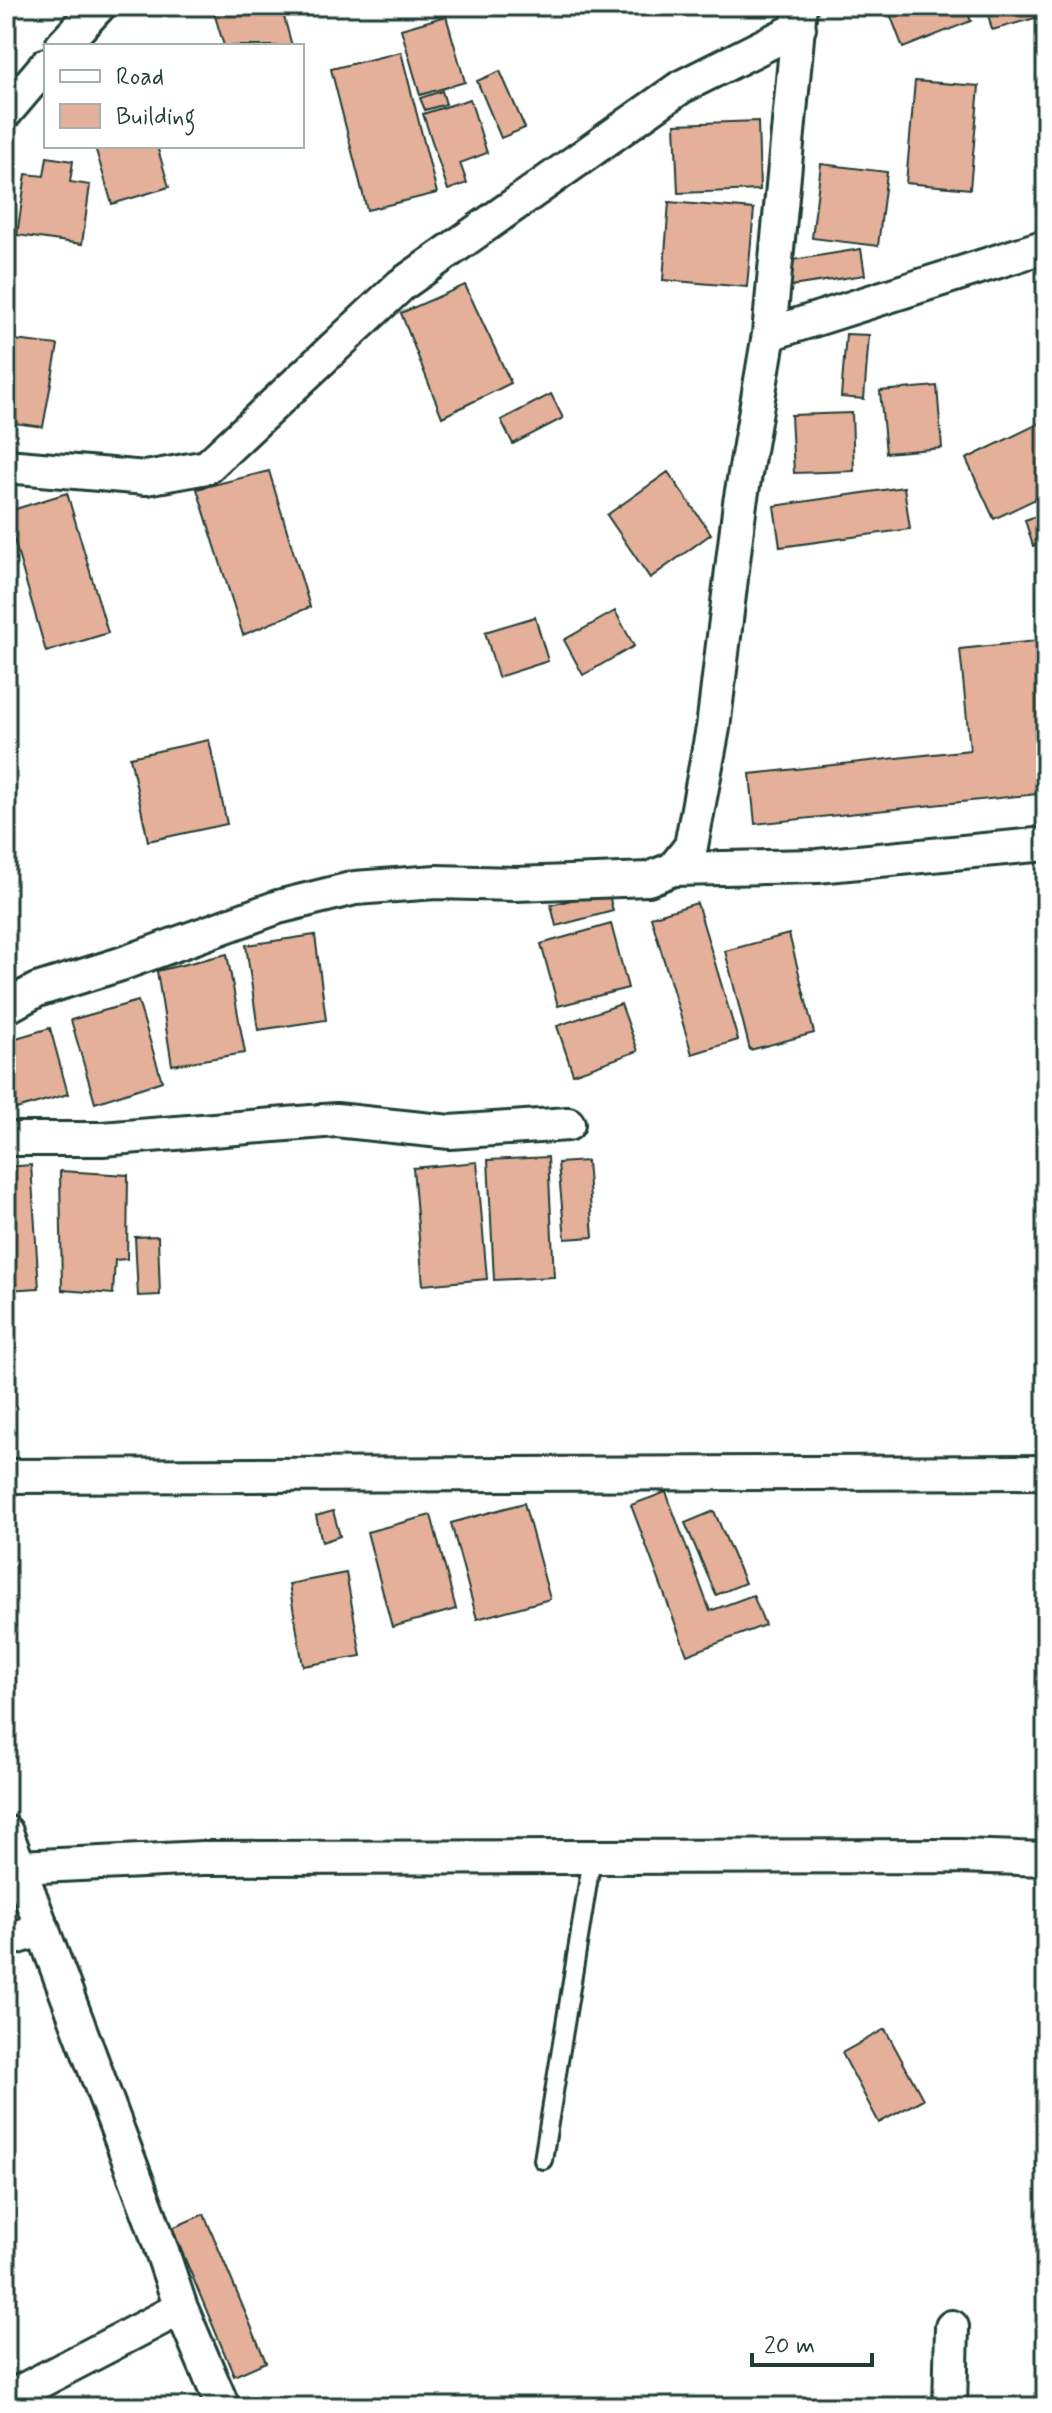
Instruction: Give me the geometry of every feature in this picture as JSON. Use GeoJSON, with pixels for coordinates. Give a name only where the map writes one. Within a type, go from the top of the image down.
{"type":"FeatureCollection","features":[{"type":"Feature","properties":{"kind":"street"},"geometry":{"type":"LineString","coordinates":[[64,44],[99,6]]}},
{"type":"Feature","properties":{"kind":"street"},"geometry":{"type":"LineString","coordinates":[[673,869],[691,846],[713,728],[740,503],[769,334],[800,17]]}},
{"type":"Feature","properties":{"kind":"street"},"geometry":{"type":"LineString","coordinates":[[6,466],[146,478],[207,467],[401,285],[681,87],[800,17]]}},
{"type":"Feature","properties":{"kind":"street"},"geometry":{"type":"LineString","coordinates":[[6,112],[44,67]]}},
{"type":"Feature","properties":{"kind":"street"},"geometry":{"type":"LineString","coordinates":[[769,334],[1046,246]]}},
{"type":"Feature","properties":{"kind":"street"},"geometry":{"type":"LineString","coordinates":[[6,1007],[37,990],[121,964],[278,907],[355,888],[436,882],[516,884],[648,879],[673,869],[817,866],[1046,844]]}},
{"type":"Feature","properties":{"kind":"street"},"geometry":{"type":"LineString","coordinates":[[6,1139],[102,1139],[336,1120],[450,1132],[568,1124]]}},
{"type":"Feature","properties":{"kind":"street"},"geometry":{"type":"LineString","coordinates":[[6,1476],[1046,1472]]}},
{"type":"Feature","properties":{"kind":"street"},"geometry":{"type":"LineString","coordinates":[[6,1832],[151,2219],[181,2308],[223,2407]]}},
{"type":"Feature","properties":{"kind":"street"},"geometry":{"type":"LineString","coordinates":[[19,1867],[203,1858],[960,1856],[1046,1859]]}},
{"type":"Feature","properties":{"kind":"street"},"geometry":{"type":"LineString","coordinates":[[6,1941],[43,1929]]}},
{"type":"Feature","properties":{"kind":"street"},"geometry":{"type":"LineString","coordinates":[[6,2399],[181,2308]]}},
{"type":"Feature","properties":{"kind":"street"},"geometry":{"type":"LineString","coordinates":[[950,2407],[952,2327]]}},
{"type":"Feature","properties":{"kind":"lane"},"geometry":{"type":"LineString","coordinates":[[543,2160],[592,1858]]}},
{"type":"Feature","properties":{"kind":"building"},"geometry":{"type":"Polygon","coordinates":[[[212,6],[281,6],[291,44],[223,44],[212,6]]]}},
{"type":"Feature","properties":{"kind":"building"},"geometry":{"type":"Polygon","coordinates":[[[887,6],[965,6],[971,21],[903,48],[887,6]]]}},
{"type":"Feature","properties":{"kind":"building"},"geometry":{"type":"Polygon","coordinates":[[[986,6],[1046,6],[1046,15],[992,30],[986,6]]]}},
{"type":"Feature","properties":{"kind":"building"},"geometry":{"type":"Polygon","coordinates":[[[446,16],[465,82],[420,95],[401,29],[446,16]]]}},
{"type":"Feature","properties":{"kind":"building"},"geometry":{"type":"Polygon","coordinates":[[[401,52],[437,193],[367,210],[331,69],[401,52]]]}},
{"type":"Feature","properties":{"kind":"building"},"geometry":{"type":"Polygon","coordinates":[[[500,71],[525,128],[501,138],[477,81],[500,71]]]}},
{"type":"Feature","properties":{"kind":"building"},"geometry":{"type":"Polygon","coordinates":[[[915,81],[979,86],[970,189],[906,183],[915,81]]]}},
{"type":"Feature","properties":{"kind":"building"},"geometry":{"type":"Polygon","coordinates":[[[442,91],[446,104],[425,110],[420,98],[442,91]]]}},
{"type":"Feature","properties":{"kind":"building"},"geometry":{"type":"Polygon","coordinates":[[[470,99],[487,153],[460,163],[467,183],[448,190],[423,114],[470,99]]]}},
{"type":"Feature","properties":{"kind":"building"},"geometry":{"type":"Polygon","coordinates":[[[758,121],[760,190],[678,193],[675,124],[758,121]]]}},
{"type":"Feature","properties":{"kind":"building"},"geometry":{"type":"Polygon","coordinates":[[[95,148],[158,148],[169,187],[112,204],[95,148]]]}},
{"type":"Feature","properties":{"kind":"building"},"geometry":{"type":"Polygon","coordinates":[[[47,157],[73,161],[70,182],[90,185],[82,244],[17,235],[26,174],[44,176],[47,157]]]}},
{"type":"Feature","properties":{"kind":"building"},"geometry":{"type":"Polygon","coordinates":[[[821,164],[887,172],[878,246],[812,238],[821,164]]]}},
{"type":"Feature","properties":{"kind":"building"},"geometry":{"type":"Polygon","coordinates":[[[669,202],[754,209],[747,287],[663,280],[669,202]]]}},
{"type":"Feature","properties":{"kind":"building"},"geometry":{"type":"Polygon","coordinates":[[[6,225],[15,227],[9,250],[6,249],[6,225]]]}},
{"type":"Feature","properties":{"kind":"building"},"geometry":{"type":"Polygon","coordinates":[[[861,249],[865,275],[791,286],[786,261],[861,249]]]}},
{"type":"Feature","properties":{"kind":"building"},"geometry":{"type":"Polygon","coordinates":[[[465,285],[511,383],[442,417],[401,313],[465,285]]]}},
{"type":"Feature","properties":{"kind":"building"},"geometry":{"type":"Polygon","coordinates":[[[846,334],[869,335],[864,399],[841,397],[846,334]]]}},
{"type":"Feature","properties":{"kind":"building"},"geometry":{"type":"Polygon","coordinates":[[[6,339],[58,345],[43,427],[6,422],[6,339]]]}},
{"type":"Feature","properties":{"kind":"building"},"geometry":{"type":"Polygon","coordinates":[[[937,386],[942,448],[886,453],[880,391],[937,386]]]}},
{"type":"Feature","properties":{"kind":"building"},"geometry":{"type":"Polygon","coordinates":[[[551,394],[563,418],[513,444],[501,420],[551,394]]]}},
{"type":"Feature","properties":{"kind":"building"},"geometry":{"type":"Polygon","coordinates":[[[852,413],[854,471],[794,473],[791,415],[852,413]]]}},
{"type":"Feature","properties":{"kind":"building"},"geometry":{"type":"Polygon","coordinates":[[[1046,420],[1046,494],[994,519],[966,459],[1046,420]]]}},
{"type":"Feature","properties":{"kind":"building"},"geometry":{"type":"Polygon","coordinates":[[[269,471],[310,607],[243,635],[197,489],[269,471]]]}},
{"type":"Feature","properties":{"kind":"building"},"geometry":{"type":"Polygon","coordinates":[[[668,472],[711,534],[650,578],[607,515],[668,472]]]}},
{"type":"Feature","properties":{"kind":"building"},"geometry":{"type":"Polygon","coordinates":[[[904,487],[910,529],[780,547],[774,506],[904,487]]]}},
{"type":"Feature","properties":{"kind":"building"},"geometry":{"type":"Polygon","coordinates":[[[67,493],[108,633],[46,652],[6,512],[67,493]]]}},
{"type":"Feature","properties":{"kind":"building"},"geometry":{"type":"Polygon","coordinates":[[[1046,513],[1046,541],[1033,546],[1025,520],[1046,513]]]}},
{"type":"Feature","properties":{"kind":"building"},"geometry":{"type":"Polygon","coordinates":[[[615,611],[634,646],[583,675],[564,640],[615,611]]]}},
{"type":"Feature","properties":{"kind":"building"},"geometry":{"type":"Polygon","coordinates":[[[535,617],[548,661],[498,677],[485,632],[535,617]]]}},
{"type":"Feature","properties":{"kind":"building"},"geometry":{"type":"Polygon","coordinates":[[[1046,640],[1046,793],[755,824],[750,774],[970,750],[960,649],[1046,640]]]}},
{"type":"Feature","properties":{"kind":"building"},"geometry":{"type":"Polygon","coordinates":[[[209,740],[227,824],[148,841],[130,757],[209,740]]]}},
{"type":"Feature","properties":{"kind":"building"},"geometry":{"type":"Polygon","coordinates":[[[608,891],[613,911],[556,926],[551,905],[608,891]]]}},
{"type":"Feature","properties":{"kind":"building"},"geometry":{"type":"Polygon","coordinates":[[[697,903],[738,1040],[692,1054],[651,917],[697,903]]]}},
{"type":"Feature","properties":{"kind":"building"},"geometry":{"type":"Polygon","coordinates":[[[611,924],[628,988],[558,1006],[541,944],[611,924]]]}},
{"type":"Feature","properties":{"kind":"building"},"geometry":{"type":"Polygon","coordinates":[[[789,934],[814,1033],[750,1050],[725,951],[789,934]]]}},
{"type":"Feature","properties":{"kind":"building"},"geometry":{"type":"Polygon","coordinates":[[[315,935],[326,1020],[258,1030],[246,945],[315,935]]]}},
{"type":"Feature","properties":{"kind":"building"},"geometry":{"type":"Polygon","coordinates":[[[227,954],[245,1053],[172,1065],[157,971],[227,954]]]}},
{"type":"Feature","properties":{"kind":"building"},"geometry":{"type":"Polygon","coordinates":[[[138,1001],[162,1081],[95,1103],[71,1020],[138,1001]]]}},
{"type":"Feature","properties":{"kind":"building"},"geometry":{"type":"Polygon","coordinates":[[[621,1004],[638,1051],[573,1074],[557,1026],[621,1004]]]}},
{"type":"Feature","properties":{"kind":"building"},"geometry":{"type":"Polygon","coordinates":[[[50,1028],[68,1094],[6,1112],[6,1041],[50,1028]]]}},
{"type":"Feature","properties":{"kind":"building"},"geometry":{"type":"Polygon","coordinates":[[[548,1157],[554,1277],[494,1280],[488,1160],[548,1157]]]}},
{"type":"Feature","properties":{"kind":"building"},"geometry":{"type":"Polygon","coordinates":[[[587,1161],[593,1237],[565,1239],[558,1163],[587,1161]]]}},
{"type":"Feature","properties":{"kind":"building"},"geometry":{"type":"Polygon","coordinates":[[[477,1162],[487,1279],[423,1285],[413,1168],[477,1162]]]}},
{"type":"Feature","properties":{"kind":"building"},"geometry":{"type":"Polygon","coordinates":[[[31,1165],[39,1288],[6,1290],[6,1167],[31,1165]]]}},
{"type":"Feature","properties":{"kind":"building"},"geometry":{"type":"Polygon","coordinates":[[[60,1171],[128,1175],[127,1259],[115,1260],[113,1294],[62,1290],[60,1171]]]}},
{"type":"Feature","properties":{"kind":"building"},"geometry":{"type":"Polygon","coordinates":[[[158,1236],[160,1295],[138,1296],[135,1237],[158,1236]]]}},
{"type":"Feature","properties":{"kind":"building"},"geometry":{"type":"Polygon","coordinates":[[[666,1492],[710,1611],[753,1595],[765,1625],[687,1655],[631,1505],[666,1492]]]}},
{"type":"Feature","properties":{"kind":"building"},"geometry":{"type":"Polygon","coordinates":[[[524,1503],[550,1599],[477,1619],[451,1523],[524,1503]]]}},
{"type":"Feature","properties":{"kind":"building"},"geometry":{"type":"Polygon","coordinates":[[[333,1511],[340,1536],[322,1542],[316,1516],[333,1511]]]}},
{"type":"Feature","properties":{"kind":"building"},"geometry":{"type":"Polygon","coordinates":[[[714,1511],[745,1583],[716,1595],[685,1523],[714,1511]]]}},
{"type":"Feature","properties":{"kind":"building"},"geometry":{"type":"Polygon","coordinates":[[[431,1515],[456,1609],[392,1627],[367,1532],[431,1515]]]}},
{"type":"Feature","properties":{"kind":"building"},"geometry":{"type":"Polygon","coordinates":[[[346,1573],[361,1656],[303,1666],[289,1584],[346,1573]]]}},
{"type":"Feature","properties":{"kind":"building"},"geometry":{"type":"Polygon","coordinates":[[[885,2029],[923,2099],[879,2123],[842,2053],[885,2029]]]}},
{"type":"Feature","properties":{"kind":"building"},"geometry":{"type":"Polygon","coordinates":[[[204,2214],[266,2362],[234,2376],[172,2228],[204,2214]]]}}]}
